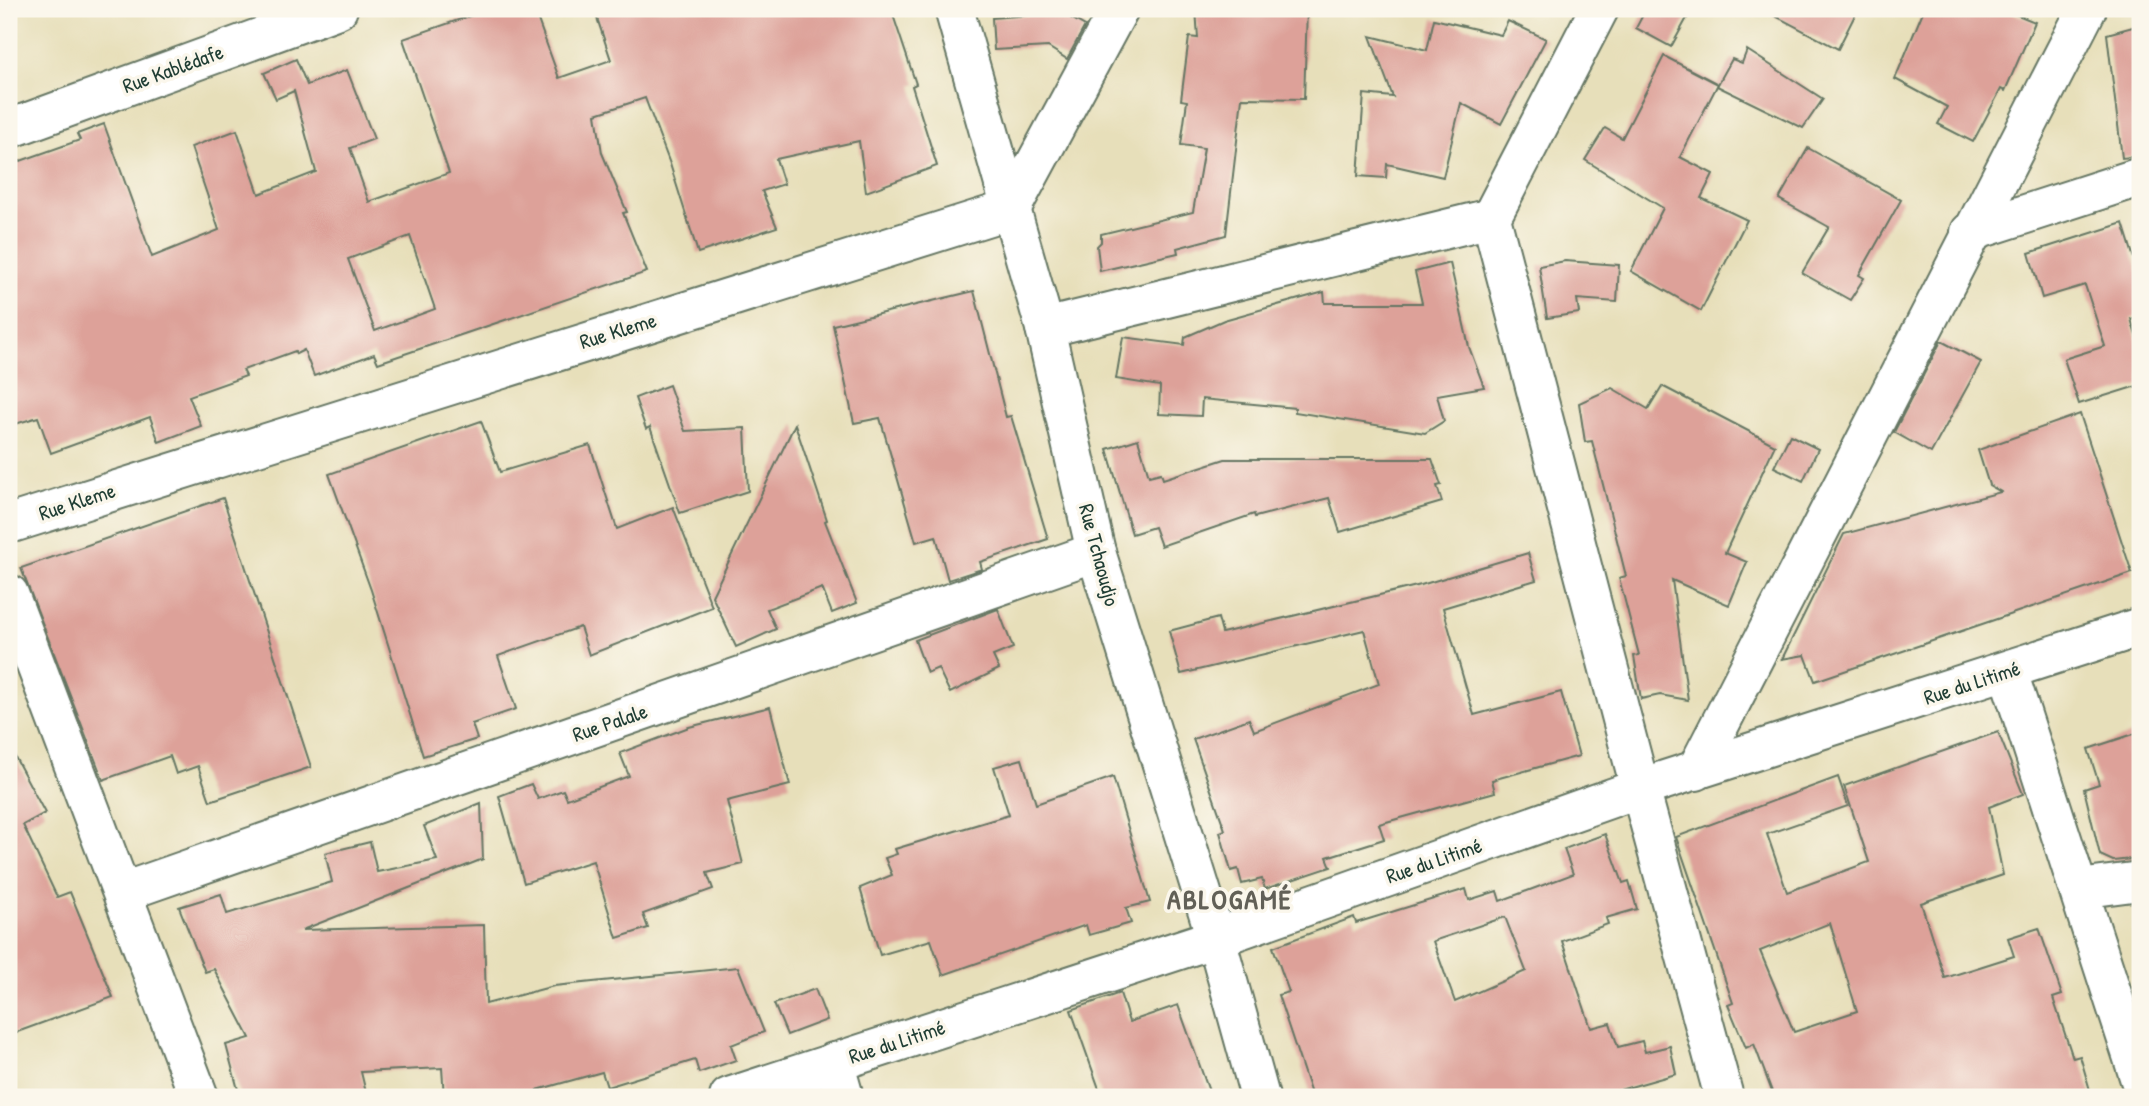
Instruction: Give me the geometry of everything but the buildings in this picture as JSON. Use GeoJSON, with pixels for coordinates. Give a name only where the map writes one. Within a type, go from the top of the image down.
{"type":"FeatureCollection","features":[{"type":"Feature","properties":{"kind":"street","name":"Rue Kablédafe"},"geometry":{"type":"LineString","coordinates":[[9,129],[338,9]]}},
{"type":"Feature","properties":{"kind":"street","name":"Rue Tchaoudjo"},"geometry":{"type":"LineString","coordinates":[[954,9],[1045,328],[1096,552],[1216,938],[1260,1097]]}},
{"type":"Feature","properties":{"kind":"street"},"geometry":{"type":"LineString","coordinates":[[1011,209],[1119,9]]}},
{"type":"Feature","properties":{"kind":"street"},"geometry":{"type":"LineString","coordinates":[[1600,9],[1491,218],[1724,1097]]}},
{"type":"Feature","properties":{"kind":"street"},"geometry":{"type":"LineString","coordinates":[[1696,771],[1970,232],[2087,9]]}},
{"type":"Feature","properties":{"kind":"street"},"geometry":{"type":"LineString","coordinates":[[1970,232],[2140,177]]}},
{"type":"Feature","properties":{"kind":"street","name":"Rue Kleme"},"geometry":{"type":"LineString","coordinates":[[9,524],[1011,209]]}},
{"type":"Feature","properties":{"kind":"street"},"geometry":{"type":"LineString","coordinates":[[1045,328],[1491,218]]}},
{"type":"Feature","properties":{"kind":"street","name":"Rue Palale"},"geometry":{"type":"LineString","coordinates":[[123,892],[1096,552]]}},
{"type":"Feature","properties":{"kind":"street"},"geometry":{"type":"LineString","coordinates":[[9,594],[199,1097]]}},
{"type":"Feature","properties":{"kind":"street","name":"Rue du Litimé"},"geometry":{"type":"LineString","coordinates":[[729,1097],[839,1080],[1216,938],[1640,788],[2008,672],[2140,627]]}},
{"type":"Feature","properties":{"kind":"street"},"geometry":{"type":"LineString","coordinates":[[2008,672],[2140,1080]]}},
{"type":"Feature","properties":{"kind":"street"},"geometry":{"type":"LineString","coordinates":[[2079,889],[2140,881]]}},
{"type":"Feature","properties":{"kind":"district","name":"ABLOGAMÉ"},"geometry":{"type":"Point","coordinates":[1230,899]}}]}
